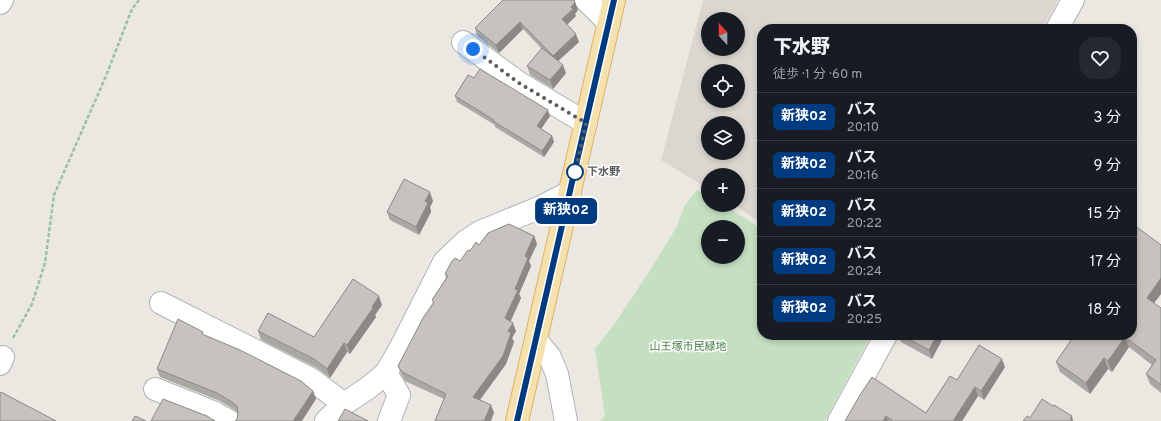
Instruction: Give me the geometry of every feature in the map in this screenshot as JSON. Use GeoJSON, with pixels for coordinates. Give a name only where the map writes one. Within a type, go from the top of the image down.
{"type":"FeatureCollection","features":[{"type":"Feature","properties":{"kind":"main road"},"geometry":{"type":"LineString","coordinates":[[517,421],[614,0]]}},
{"type":"Feature","properties":{"kind":"street"},"geometry":{"type":"LineString","coordinates":[[586,0],[609,23]]}},
{"type":"Feature","properties":{"kind":"street"},"geometry":{"type":"LineString","coordinates":[[1060,24],[1073,0]]}},
{"type":"Feature","properties":{"kind":"street"},"geometry":{"type":"LineString","coordinates":[[464,42],[519,83],[586,123]]}},
{"type":"Feature","properties":{"kind":"street"},"geometry":{"type":"LineString","coordinates":[[326,421],[344,404],[368,388],[386,373],[401,347],[444,262],[466,242],[480,232],[541,207],[570,192]]}},
{"type":"Feature","properties":{"kind":"street"},"geometry":{"type":"LineString","coordinates":[[161,303],[311,379],[344,404]]}},
{"type":"Feature","properties":{"kind":"street"},"geometry":{"type":"LineString","coordinates":[[536,340],[550,357],[557,374],[566,421]]}},
{"type":"Feature","properties":{"kind":"street"},"geometry":{"type":"LineString","coordinates":[[839,421],[883,340]]}},
{"type":"Feature","properties":{"kind":"street"},"geometry":{"type":"LineString","coordinates":[[386,373],[400,395],[388,421]]}},
{"type":"Feature","properties":{"kind":"street"},"geometry":{"type":"LineString","coordinates":[[155,389],[215,413],[229,421]]}},
{"type":"Feature","properties":{"kind":"path"},"geometry":{"type":"LineString","coordinates":[[1,360],[32,304],[45,263],[54,196],[106,76],[132,9],[139,0]]}},
{"type":"Feature","properties":{"kind":"shaded area"},"geometry":{"type":"Polygon","coordinates":[[[703,0],[1058,0],[1045,24],[757,24],[757,220],[745,212],[745,168],[701,168],[701,185],[661,160],[703,0]]]}},
{"type":"Feature","properties":{"kind":"green space","name":"山王塚市民緑地"},"geometry":{"type":"Polygon","coordinates":[[[697,190],[701,192],[701,212],[734,212],[757,226],[757,340],[868,340],[825,421],[600,421],[605,416],[595,349],[615,323],[676,228],[685,205],[697,190]]]}},
{"type":"Feature","properties":{"kind":"building"},"geometry":{"type":"Polygon","coordinates":[[[503,0],[574,0],[575,2],[571,7],[573,9],[562,19],[576,34],[553,56],[520,22],[496,45],[475,28],[503,0]]]}},
{"type":"Feature","properties":{"kind":"building"},"geometry":{"type":"Polygon","coordinates":[[[542,48],[563,65],[550,80],[527,66],[542,48]]]}},
{"type":"Feature","properties":{"kind":"building"},"geometry":{"type":"Polygon","coordinates":[[[480,69],[548,110],[537,126],[552,136],[542,151],[455,96],[468,75],[474,78],[480,69]]]}},
{"type":"Feature","properties":{"kind":"building"},"geometry":{"type":"Polygon","coordinates":[[[404,179],[430,192],[425,201],[428,203],[416,227],[387,212],[404,179]]]}},
{"type":"Feature","properties":{"kind":"building"},"geometry":{"type":"Polygon","coordinates":[[[509,224],[534,236],[525,256],[528,258],[515,289],[518,290],[505,318],[513,323],[508,331],[511,333],[503,356],[473,397],[491,405],[484,421],[435,421],[446,394],[402,372],[398,366],[423,318],[434,302],[432,300],[448,276],[445,274],[452,261],[455,258],[460,261],[468,250],[470,251],[476,242],[479,245],[488,233],[509,224]]]}},
{"type":"Feature","properties":{"kind":"building"},"geometry":{"type":"Polygon","coordinates":[[[1137,227],[1161,245],[1161,278],[1147,298],[1161,308],[1161,385],[1146,374],[1156,360],[1129,340],[1137,340],[1137,227]]]}},
{"type":"Feature","properties":{"kind":"building"},"geometry":{"type":"Polygon","coordinates":[[[353,279],[379,296],[372,307],[373,308],[347,345],[344,343],[327,369],[314,359],[258,331],[268,313],[314,337],[353,279]]]}},
{"type":"Feature","properties":{"kind":"building"},"geometry":{"type":"Polygon","coordinates":[[[178,319],[203,332],[202,334],[240,350],[301,381],[313,391],[293,421],[235,421],[237,419],[238,412],[237,406],[232,402],[217,393],[157,369],[178,319]]]}},
{"type":"Feature","properties":{"kind":"building"},"geometry":{"type":"Polygon","coordinates":[[[910,340],[934,340],[929,350],[910,340]]]}},
{"type":"Feature","properties":{"kind":"building"},"geometry":{"type":"Polygon","coordinates":[[[1071,340],[1123,340],[1108,361],[1104,358],[1086,383],[1056,362],[1071,340]]]}},
{"type":"Feature","properties":{"kind":"building"},"geometry":{"type":"Polygon","coordinates":[[[979,345],[1002,359],[981,391],[975,387],[953,421],[893,421],[886,416],[883,421],[845,421],[872,377],[926,413],[950,376],[957,380],[979,345]]]}},
{"type":"Feature","properties":{"kind":"building"},"geometry":{"type":"Polygon","coordinates":[[[1,392],[56,421],[0,421],[1,392]]]}},
{"type":"Feature","properties":{"kind":"building"},"geometry":{"type":"Polygon","coordinates":[[[163,399],[207,416],[215,421],[151,421],[163,399]]]}},
{"type":"Feature","properties":{"kind":"building"},"geometry":{"type":"Polygon","coordinates":[[[1042,399],[1072,416],[1070,419],[1073,421],[1023,421],[1027,416],[1030,418],[1042,399]]]}},
{"type":"Feature","properties":{"kind":"building"},"geometry":{"type":"Polygon","coordinates":[[[345,409],[368,421],[338,421],[345,409]]]}},
{"type":"Feature","properties":{"kind":"building"},"geometry":{"type":"Polygon","coordinates":[[[135,416],[146,421],[132,421],[135,416]]]}},
{"type":"Feature","properties":{"kind":"bus line","name":"新狭02"},"geometry":{"type":"LineString","coordinates":[[517,421],[614,0]]}},
{"type":"Feature","properties":{"kind":"place","name":"下水野"},"geometry":{"type":"Point","coordinates":[575,172]}},
{"type":"Feature","properties":{"kind":"route"},"geometry":{"type":"LineString","coordinates":[[473,49],[519,83],[586,123],[574,178],[575,172]]}}]}
